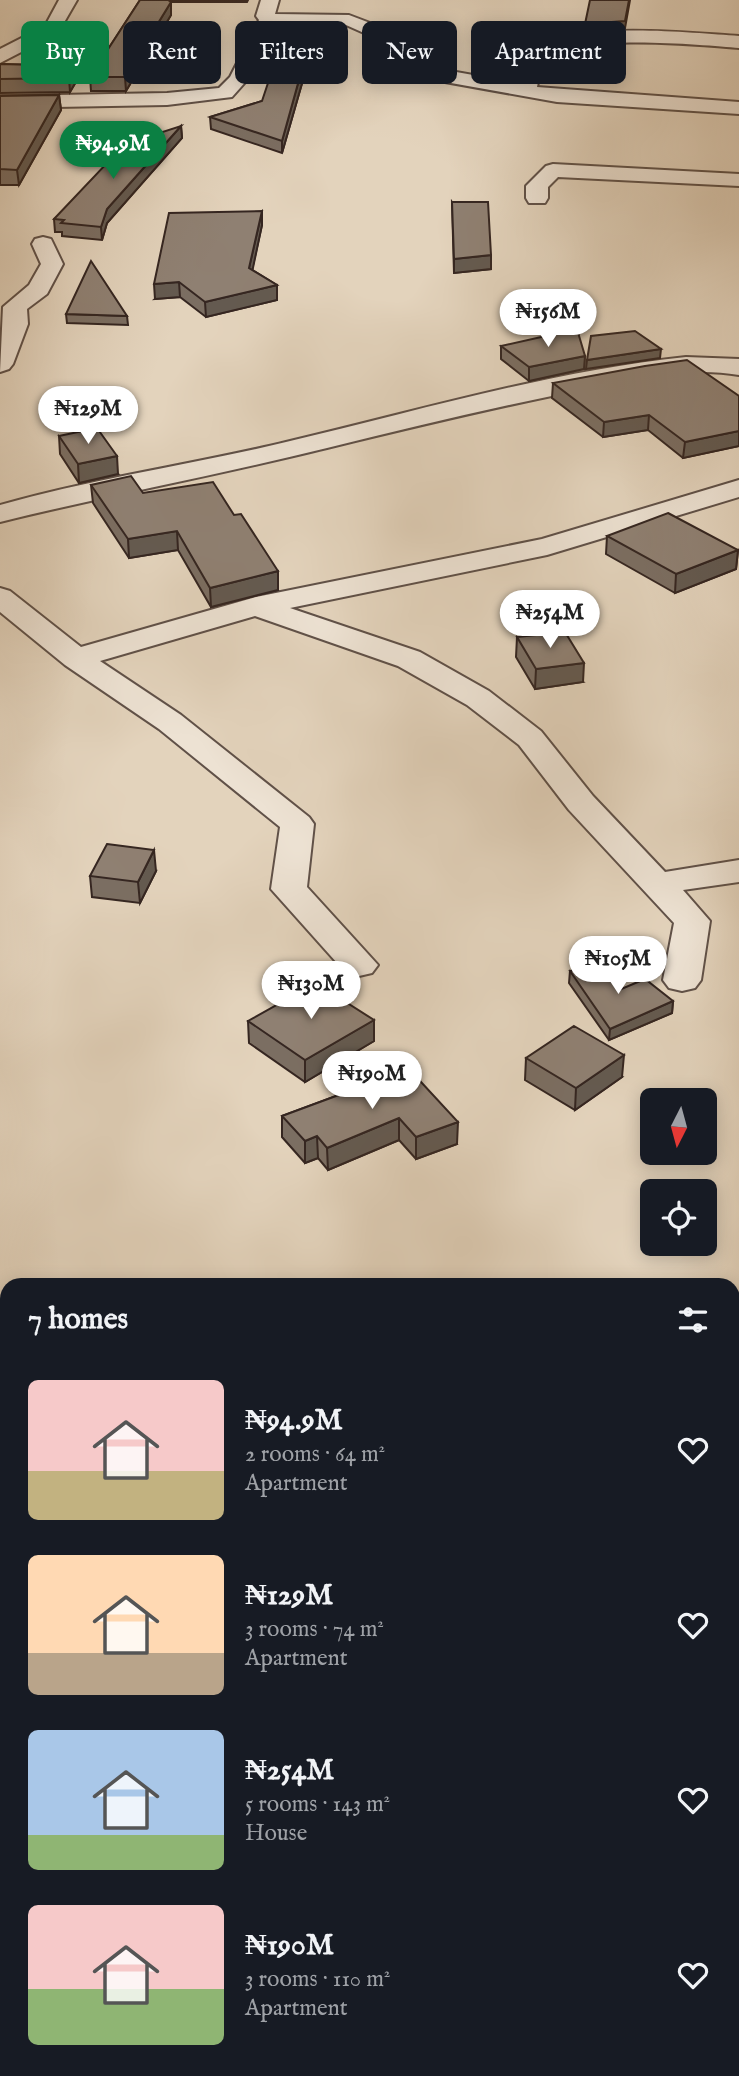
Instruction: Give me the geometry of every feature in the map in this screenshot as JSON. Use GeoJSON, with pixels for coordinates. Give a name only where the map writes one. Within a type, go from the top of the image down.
{"type":"FeatureCollection","features":[{"type":"Feature","properties":{"kind":"street"},"geometry":{"type":"LineString","coordinates":[[0,57],[52,29],[68,0]]}},
{"type":"Feature","properties":{"kind":"street"},"geometry":{"type":"LineString","coordinates":[[0,102],[167,99],[225,93],[238,79],[269,10],[349,20],[372,30],[375,48],[386,58],[406,69],[557,96],[739,108]]}},
{"type":"Feature","properties":{"kind":"street"},"geometry":{"type":"LineString","coordinates":[[526,91],[538,57],[554,45],[588,39],[739,41]]}},
{"type":"Feature","properties":{"kind":"street"},"geometry":{"type":"LineString","coordinates":[[537,198],[537,186],[553,170],[739,180]]}},
{"type":"Feature","properties":{"kind":"street"},"geometry":{"type":"LineString","coordinates":[[0,364],[16,324],[15,307],[39,289],[52,264],[43,244]]}},
{"type":"Feature","properties":{"kind":"street"},"geometry":{"type":"LineString","coordinates":[[0,514],[42,501],[238,461],[526,391],[640,371],[711,364],[739,367]]}},
{"type":"Feature","properties":{"kind":"street"},"geometry":{"type":"LineString","coordinates":[[76,658],[256,606],[547,546],[739,488]]}},
{"type":"Feature","properties":{"kind":"street"},"geometry":{"type":"LineString","coordinates":[[0,597],[76,658],[170,722],[297,824],[289,889],[359,965]]}},
{"type":"Feature","properties":{"kind":"street"},"geometry":{"type":"LineString","coordinates":[[256,606],[409,659],[478,698],[530,738],[581,803],[692,921],[682,980]]}},
{"type":"Feature","properties":{"kind":"street"},"geometry":{"type":"LineString","coordinates":[[657,884],[739,871]]}},
{"type":"Feature","properties":{"kind":"building"},"geometry":{"type":"Polygon","coordinates":[[[140,0],[171,2],[159,21],[126,21],[140,0]]]}},
{"type":"Feature","properties":{"kind":"building"},"geometry":{"type":"Polygon","coordinates":[[[590,0],[629,0],[625,21],[586,21],[590,0]]]}},
{"type":"Feature","properties":{"kind":"building"},"geometry":{"type":"Polygon","coordinates":[[[123,26],[123,77],[109,77],[109,48],[123,26]]]}},
{"type":"Feature","properties":{"kind":"building"},"geometry":{"type":"Polygon","coordinates":[[[0,64],[21,65],[21,79],[0,79],[0,64]]]}},
{"type":"Feature","properties":{"kind":"building"},"geometry":{"type":"Polygon","coordinates":[[[268,84],[298,84],[282,141],[210,117],[262,101],[268,84]]]}},
{"type":"Feature","properties":{"kind":"building"},"geometry":{"type":"Polygon","coordinates":[[[59,95],[17,170],[0,169],[0,96],[59,95]]]}},
{"type":"Feature","properties":{"kind":"building"},"geometry":{"type":"Polygon","coordinates":[[[181,126],[107,209],[101,227],[61,223],[64,220],[54,219],[125,144],[181,126]]]}},
{"type":"Feature","properties":{"kind":"building"},"geometry":{"type":"Polygon","coordinates":[[[452,202],[488,202],[491,255],[454,259],[452,202]]]}},
{"type":"Feature","properties":{"kind":"building"},"geometry":{"type":"Polygon","coordinates":[[[262,211],[249,268],[277,285],[205,302],[179,282],[154,284],[169,213],[262,211]]]}},
{"type":"Feature","properties":{"kind":"building"},"geometry":{"type":"Polygon","coordinates":[[[91,261],[127,316],[66,314],[91,261]]]}},
{"type":"Feature","properties":{"kind":"building"},"geometry":{"type":"Polygon","coordinates":[[[577,329],[585,356],[529,367],[501,346],[577,329]]]}},
{"type":"Feature","properties":{"kind":"building"},"geometry":{"type":"Polygon","coordinates":[[[635,331],[661,349],[587,360],[591,336],[635,331]]]}},
{"type":"Feature","properties":{"kind":"building"},"geometry":{"type":"Polygon","coordinates":[[[687,360],[739,396],[739,431],[685,442],[649,415],[604,422],[553,383],[645,366],[687,360]]]}},
{"type":"Feature","properties":{"kind":"building"},"geometry":{"type":"Polygon","coordinates":[[[97,428],[117,456],[78,464],[59,436],[97,428]]]}},
{"type":"Feature","properties":{"kind":"building"},"geometry":{"type":"Polygon","coordinates":[[[131,476],[143,493],[213,482],[234,515],[241,514],[278,571],[210,588],[177,531],[128,539],[91,485],[131,476]]]}},
{"type":"Feature","properties":{"kind":"building"},"geometry":{"type":"Polygon","coordinates":[[[668,513],[738,550],[676,574],[607,536],[668,513]]]}},
{"type":"Feature","properties":{"kind":"building"},"geometry":{"type":"Polygon","coordinates":[[[565,632],[584,663],[536,669],[517,637],[565,632]]]}},
{"type":"Feature","properties":{"kind":"building"},"geometry":{"type":"Polygon","coordinates":[[[107,844],[154,850],[138,882],[90,876],[107,844]]]}},
{"type":"Feature","properties":{"kind":"building"},"geometry":{"type":"Polygon","coordinates":[[[601,965],[619,990],[645,979],[673,1001],[610,1029],[570,971],[601,965]]]}},
{"type":"Feature","properties":{"kind":"building"},"geometry":{"type":"Polygon","coordinates":[[[316,983],[374,1020],[305,1060],[248,1021],[316,983]]]}},
{"type":"Feature","properties":{"kind":"building"},"geometry":{"type":"Polygon","coordinates":[[[574,1026],[624,1055],[576,1088],[526,1058],[574,1026]]]}},
{"type":"Feature","properties":{"kind":"building"},"geometry":{"type":"Polygon","coordinates":[[[409,1069],[458,1122],[416,1137],[399,1118],[327,1148],[317,1136],[305,1141],[282,1116],[409,1069]]]}}]}
